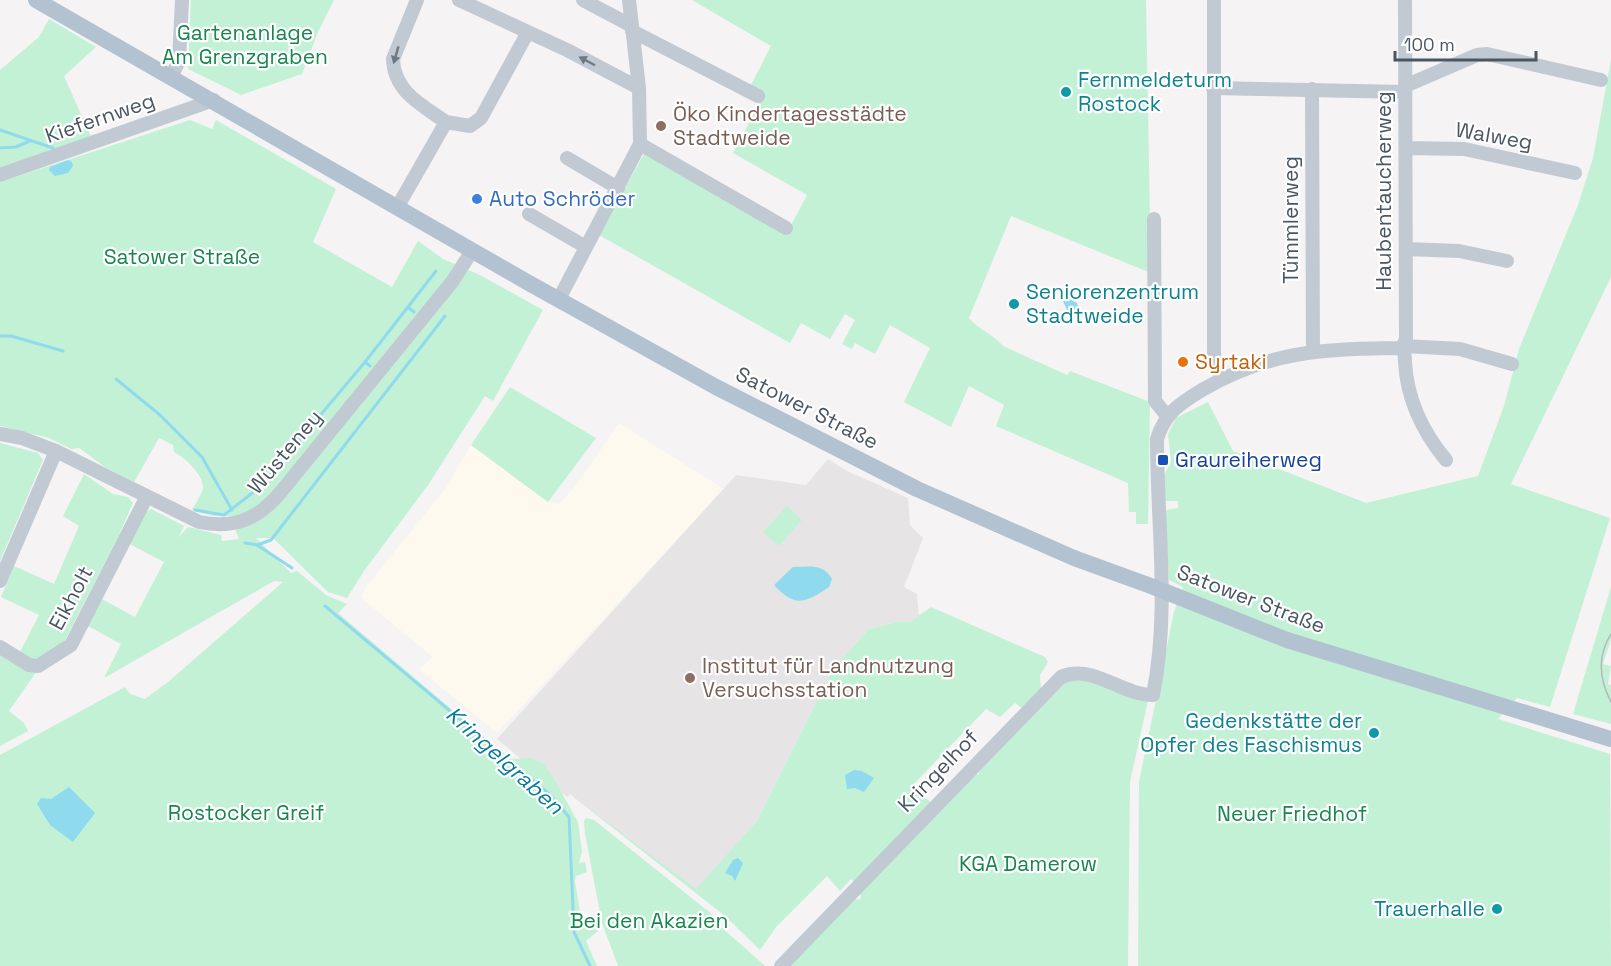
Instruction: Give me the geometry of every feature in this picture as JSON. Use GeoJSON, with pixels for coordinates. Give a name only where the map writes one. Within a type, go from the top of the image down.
{"type":"FeatureCollection","features":[{"type":"Feature","properties":{"kind":"main road","name":"Satower Straße"},"geometry":{"type":"LineString","coordinates":[[36,0],[214,100],[472,251],[716,387],[897,479],[1074,558],[1287,640],[1611,739]]}},
{"type":"Feature","properties":{"kind":"street"},"geometry":{"type":"LineString","coordinates":[[171,76],[179,61],[182,0]]}},
{"type":"Feature","properties":{"kind":"street"},"geometry":{"type":"LineString","coordinates":[[417,0],[393,59],[393,69],[406,94],[447,122],[474,125],[528,32]]}},
{"type":"Feature","properties":{"kind":"street"},"geometry":{"type":"LineString","coordinates":[[459,0],[639,88]]}},
{"type":"Feature","properties":{"kind":"street"},"geometry":{"type":"LineString","coordinates":[[583,0],[632,29],[758,96]]}},
{"type":"Feature","properties":{"kind":"street"},"geometry":{"type":"LineString","coordinates":[[559,299],[640,144],[639,88],[629,0]]}},
{"type":"Feature","properties":{"kind":"street"},"geometry":{"type":"LineString","coordinates":[[1214,0],[1214,357],[1222,379]]}},
{"type":"Feature","properties":{"kind":"street","name":"Haubentaucherweg"},"geometry":{"type":"LineString","coordinates":[[1405,0],[1406,339],[1403,346],[1406,378],[1415,411],[1424,429],[1446,460]]}},
{"type":"Feature","properties":{"kind":"street"},"geometry":{"type":"LineString","coordinates":[[1213,88],[1405,89],[1477,55],[1487,54],[1600,80]]}},
{"type":"Feature","properties":{"kind":"street","name":"Tümmlerweg"},"geometry":{"type":"LineString","coordinates":[[1312,89],[1313,351]]}},
{"type":"Feature","properties":{"kind":"street","name":"Kiefernweg"},"geometry":{"type":"LineString","coordinates":[[0,175],[214,100]]}},
{"type":"Feature","properties":{"kind":"street"},"geometry":{"type":"LineString","coordinates":[[398,206],[447,122]]}},
{"type":"Feature","properties":{"kind":"street"},"geometry":{"type":"LineString","coordinates":[[640,144],[786,228]]}},
{"type":"Feature","properties":{"kind":"street","name":"Walweg"},"geometry":{"type":"LineString","coordinates":[[1406,148],[1464,149],[1575,173]]}},
{"type":"Feature","properties":{"kind":"street"},"geometry":{"type":"LineString","coordinates":[[567,158],[618,188]]}},
{"type":"Feature","properties":{"kind":"street"},"geometry":{"type":"LineString","coordinates":[[529,214],[586,247]]}},
{"type":"Feature","properties":{"kind":"street"},"geometry":{"type":"LineString","coordinates":[[1154,219],[1155,401],[1167,416]]}},
{"type":"Feature","properties":{"kind":"street"},"geometry":{"type":"LineString","coordinates":[[1406,249],[1459,251],[1507,261]]}},
{"type":"Feature","properties":{"kind":"street","name":"Wüsteney"},"geometry":{"type":"LineString","coordinates":[[0,434],[22,438],[56,451],[182,516],[217,526],[244,522],[261,512],[321,444],[452,282],[472,251]]}},
{"type":"Feature","properties":{"kind":"street"},"geometry":{"type":"LineString","coordinates":[[1162,590],[1157,439],[1167,416],[1179,404],[1222,379],[1254,364],[1313,351],[1403,346],[1460,349],[1512,364]]}},
{"type":"Feature","properties":{"kind":"street"},"geometry":{"type":"LineString","coordinates":[[0,581],[56,451]]}},
{"type":"Feature","properties":{"kind":"street","name":"Eikholt"},"geometry":{"type":"LineString","coordinates":[[0,647],[29,664],[38,666],[71,645],[147,498]]}},
{"type":"Feature","properties":{"kind":"street","name":"Kringelhof"},"geometry":{"type":"LineString","coordinates":[[781,966],[1061,677],[1068,674],[1090,675],[1132,693],[1152,695],[1160,650],[1162,590]]}},
{"type":"Feature","properties":{"kind":"shaded area"},"geometry":{"type":"Polygon","coordinates":[[[619,423],[724,489],[497,733],[419,669],[433,657],[361,598],[366,587],[445,489],[471,445],[548,502],[559,504],[577,484],[619,423]]]}},
{"type":"Feature","properties":{"kind":"shaded area","name":"Institut für Landnutzung Versuchsstation"},"geometry":{"type":"Polygon","coordinates":[[[828,459],[847,471],[908,498],[910,525],[923,538],[904,587],[917,594],[919,617],[910,622],[897,622],[869,629],[833,669],[757,821],[696,890],[689,887],[570,794],[567,797],[497,739],[736,475],[806,485],[828,459]]]}},
{"type":"Feature","properties":{"kind":"green space","name":"Gartenanlage Am Grenzgraben"},"geometry":{"type":"Polygon","coordinates":[[[191,0],[334,0],[318,32],[302,74],[241,95],[188,69],[191,0]]]}},
{"type":"Feature","properties":{"kind":"green space"},"geometry":{"type":"Polygon","coordinates":[[[692,0],[1146,0],[1151,273],[1011,216],[969,318],[1003,346],[1067,375],[1070,371],[1150,402],[1148,524],[1136,524],[1136,512],[1129,512],[1128,483],[996,426],[1004,405],[969,386],[951,427],[904,402],[930,348],[890,325],[875,354],[855,343],[852,349],[842,344],[855,320],[845,314],[830,339],[801,323],[790,343],[599,235],[645,152],[787,233],[807,195],[733,153],[764,95],[750,87],[771,46],[692,0]]]}},
{"type":"Feature","properties":{"kind":"green space"},"geometry":{"type":"Polygon","coordinates":[[[49,19],[96,47],[64,76],[92,139],[0,169],[0,70],[39,37],[49,19]]]}},
{"type":"Feature","properties":{"kind":"green space","name":"Neuer Friedhof"},"geometry":{"type":"Polygon","coordinates":[[[1611,60],[1611,277],[1511,484],[1610,518],[1550,707],[1517,698],[1498,719],[1610,754],[1611,966],[1138,966],[1139,782],[1174,612],[1183,587],[1169,580],[1165,510],[1178,508],[1178,501],[1164,501],[1162,480],[1171,461],[1168,434],[1176,418],[1208,402],[1233,451],[1366,503],[1478,476],[1504,406],[1519,349],[1578,205],[1593,158],[1611,60]]]}},
{"type":"Feature","properties":{"kind":"green space","name":"Rostocker Greif"},"geometry":{"type":"Polygon","coordinates":[[[190,120],[212,129],[216,120],[336,189],[313,242],[392,287],[418,241],[443,259],[480,275],[543,310],[493,401],[485,396],[428,485],[364,571],[347,598],[328,592],[273,538],[256,538],[291,573],[297,571],[326,595],[347,604],[338,613],[510,759],[531,758],[544,764],[578,822],[582,852],[579,863],[585,862],[587,872],[576,876],[575,881],[582,925],[596,926],[598,931],[586,941],[597,966],[0,966],[0,755],[125,687],[130,694],[145,699],[168,682],[283,582],[274,581],[104,678],[121,644],[86,625],[100,598],[135,617],[164,562],[128,543],[146,512],[151,509],[184,526],[178,538],[188,527],[221,535],[222,541],[239,539],[230,516],[213,516],[192,510],[203,488],[201,478],[184,458],[174,452],[173,445],[159,438],[134,482],[105,467],[79,448],[71,449],[49,438],[0,426],[0,182],[190,120]]]}},
{"type":"Feature","properties":{"kind":"green space"},"geometry":{"type":"Polygon","coordinates":[[[510,387],[596,438],[548,502],[471,445],[510,387]]]}},
{"type":"Feature","properties":{"kind":"green space"},"geometry":{"type":"Polygon","coordinates":[[[0,443],[38,453],[43,460],[0,561],[0,443]]]}},
{"type":"Feature","properties":{"kind":"green space"},"geometry":{"type":"Polygon","coordinates":[[[84,474],[113,494],[128,497],[133,503],[64,642],[36,659],[30,659],[20,652],[39,615],[1,597],[14,566],[54,584],[79,526],[63,516],[84,474]]]}},
{"type":"Feature","properties":{"kind":"green space"},"geometry":{"type":"Polygon","coordinates":[[[787,506],[802,520],[779,546],[763,532],[787,506]]]}},
{"type":"Feature","properties":{"kind":"green space"},"geometry":{"type":"Polygon","coordinates":[[[1611,587],[1611,640],[1603,664],[1611,666],[1608,684],[1611,685],[1611,724],[1573,714],[1611,587]]]}},
{"type":"Feature","properties":{"kind":"green space"},"geometry":{"type":"Polygon","coordinates":[[[931,607],[1045,657],[1048,662],[1040,675],[1041,691],[1023,709],[1015,703],[1000,717],[986,709],[911,787],[932,803],[856,883],[851,879],[840,891],[827,876],[776,927],[760,950],[725,916],[571,795],[696,889],[757,821],[833,669],[869,629],[897,622],[910,622],[931,607]]]}},
{"type":"Feature","properties":{"kind":"green space"},"geometry":{"type":"Polygon","coordinates":[[[0,652],[37,671],[9,711],[24,723],[28,731],[0,746],[0,652]]]}},
{"type":"Feature","properties":{"kind":"green space","name":"KGA Damerow"},"geometry":{"type":"Polygon","coordinates":[[[1082,677],[1148,701],[1130,782],[1128,966],[784,966],[855,898],[858,900],[861,898],[860,893],[973,772],[978,775],[981,769],[979,767],[1057,685],[1082,677]]]}},
{"type":"Feature","properties":{"kind":"green space","name":"Bei den Akazien"},"geometry":{"type":"Polygon","coordinates":[[[586,818],[594,820],[713,915],[712,919],[765,966],[618,966],[602,923],[585,834],[584,821],[586,818]]]}},
{"type":"Feature","properties":{"kind":"water"},"geometry":{"type":"Polygon","coordinates":[[[68,160],[73,166],[68,173],[55,176],[49,170],[50,167],[68,160]]]}},
{"type":"Feature","properties":{"kind":"water"},"geometry":{"type":"Polygon","coordinates":[[[1066,297],[1077,303],[1079,308],[1076,312],[1068,312],[1062,299],[1066,297]]]}},
{"type":"Feature","properties":{"kind":"water"},"geometry":{"type":"Polygon","coordinates":[[[793,567],[815,567],[824,570],[832,579],[829,587],[813,597],[800,601],[788,597],[774,585],[793,567]]]}},
{"type":"Feature","properties":{"kind":"water"},"geometry":{"type":"Polygon","coordinates":[[[854,770],[862,771],[874,778],[864,792],[855,788],[847,789],[845,775],[854,770]]]}},
{"type":"Feature","properties":{"kind":"water"},"geometry":{"type":"Polygon","coordinates":[[[69,787],[95,813],[73,842],[50,825],[37,804],[41,798],[51,799],[69,787]]]}},
{"type":"Feature","properties":{"kind":"water"},"geometry":{"type":"Polygon","coordinates":[[[738,858],[743,863],[735,881],[732,876],[725,873],[733,860],[738,858]]]}},
{"type":"Feature","properties":{"kind":"waterway"},"geometry":{"type":"LineString","coordinates":[[0,130],[53,148]]}},
{"type":"Feature","properties":{"kind":"waterway"},"geometry":{"type":"LineString","coordinates":[[0,148],[16,147],[30,141]]}},
{"type":"Feature","properties":{"kind":"waterway"},"geometry":{"type":"LineString","coordinates":[[195,510],[224,515],[260,487],[365,362],[436,271]]}},
{"type":"Feature","properties":{"kind":"waterway"},"geometry":{"type":"LineString","coordinates":[[409,308],[414,312]]}},
{"type":"Feature","properties":{"kind":"waterway"},"geometry":{"type":"LineString","coordinates":[[257,545],[271,540],[445,316]]}},
{"type":"Feature","properties":{"kind":"waterway","name":"Kringelgraben"},"geometry":{"type":"LineString","coordinates":[[0,336],[11,336],[63,351]]}},
{"type":"Feature","properties":{"kind":"waterway"},"geometry":{"type":"LineString","coordinates":[[365,362],[370,366]]}},
{"type":"Feature","properties":{"kind":"waterway","name":"Kringelgraben"},"geometry":{"type":"LineString","coordinates":[[116,379],[160,415],[202,457],[232,510]]}},
{"type":"Feature","properties":{"kind":"waterway","name":"Kringelgraben"},"geometry":{"type":"LineString","coordinates":[[245,543],[257,545],[292,568]]}},
{"type":"Feature","properties":{"kind":"waterway","name":"Kringelgraben"},"geometry":{"type":"LineString","coordinates":[[325,606],[549,794],[569,817],[574,932],[590,966]]}},
{"type":"Feature","properties":{"kind":"tram line"},"geometry":{"type":"LineString","coordinates":[[1611,634],[1603,651],[1601,668],[1604,685],[1611,702]]}},
{"type":"Feature","properties":{"kind":"place","name":"Fernmeldeturm Rostock"},"geometry":{"type":"Point","coordinates":[1066,92]}},
{"type":"Feature","properties":{"kind":"place","name":"Öko Kindertagesstädte Stadtweide"},"geometry":{"type":"Point","coordinates":[661,126]}},
{"type":"Feature","properties":{"kind":"place","name":"Auto Schröder"},"geometry":{"type":"Point","coordinates":[477,199]}},
{"type":"Feature","properties":{"kind":"place","name":"Seniorenzentrum Stadtweide"},"geometry":{"type":"Point","coordinates":[1014,304]}},
{"type":"Feature","properties":{"kind":"place","name":"Syrtaki"},"geometry":{"type":"Point","coordinates":[1183,362]}},
{"type":"Feature","properties":{"kind":"place","name":"Graureiherweg"},"geometry":{"type":"Point","coordinates":[1163,460]}},
{"type":"Feature","properties":{"kind":"place","name":"Institut für Landnutzung Versuchsstation"},"geometry":{"type":"Point","coordinates":[690,678]}},
{"type":"Feature","properties":{"kind":"place","name":"Gedenkstätte der Opfer des Faschismus"},"geometry":{"type":"Point","coordinates":[1374,733]}},
{"type":"Feature","properties":{"kind":"place","name":"Trauerhalle"},"geometry":{"type":"Point","coordinates":[1497,909]}}]}
